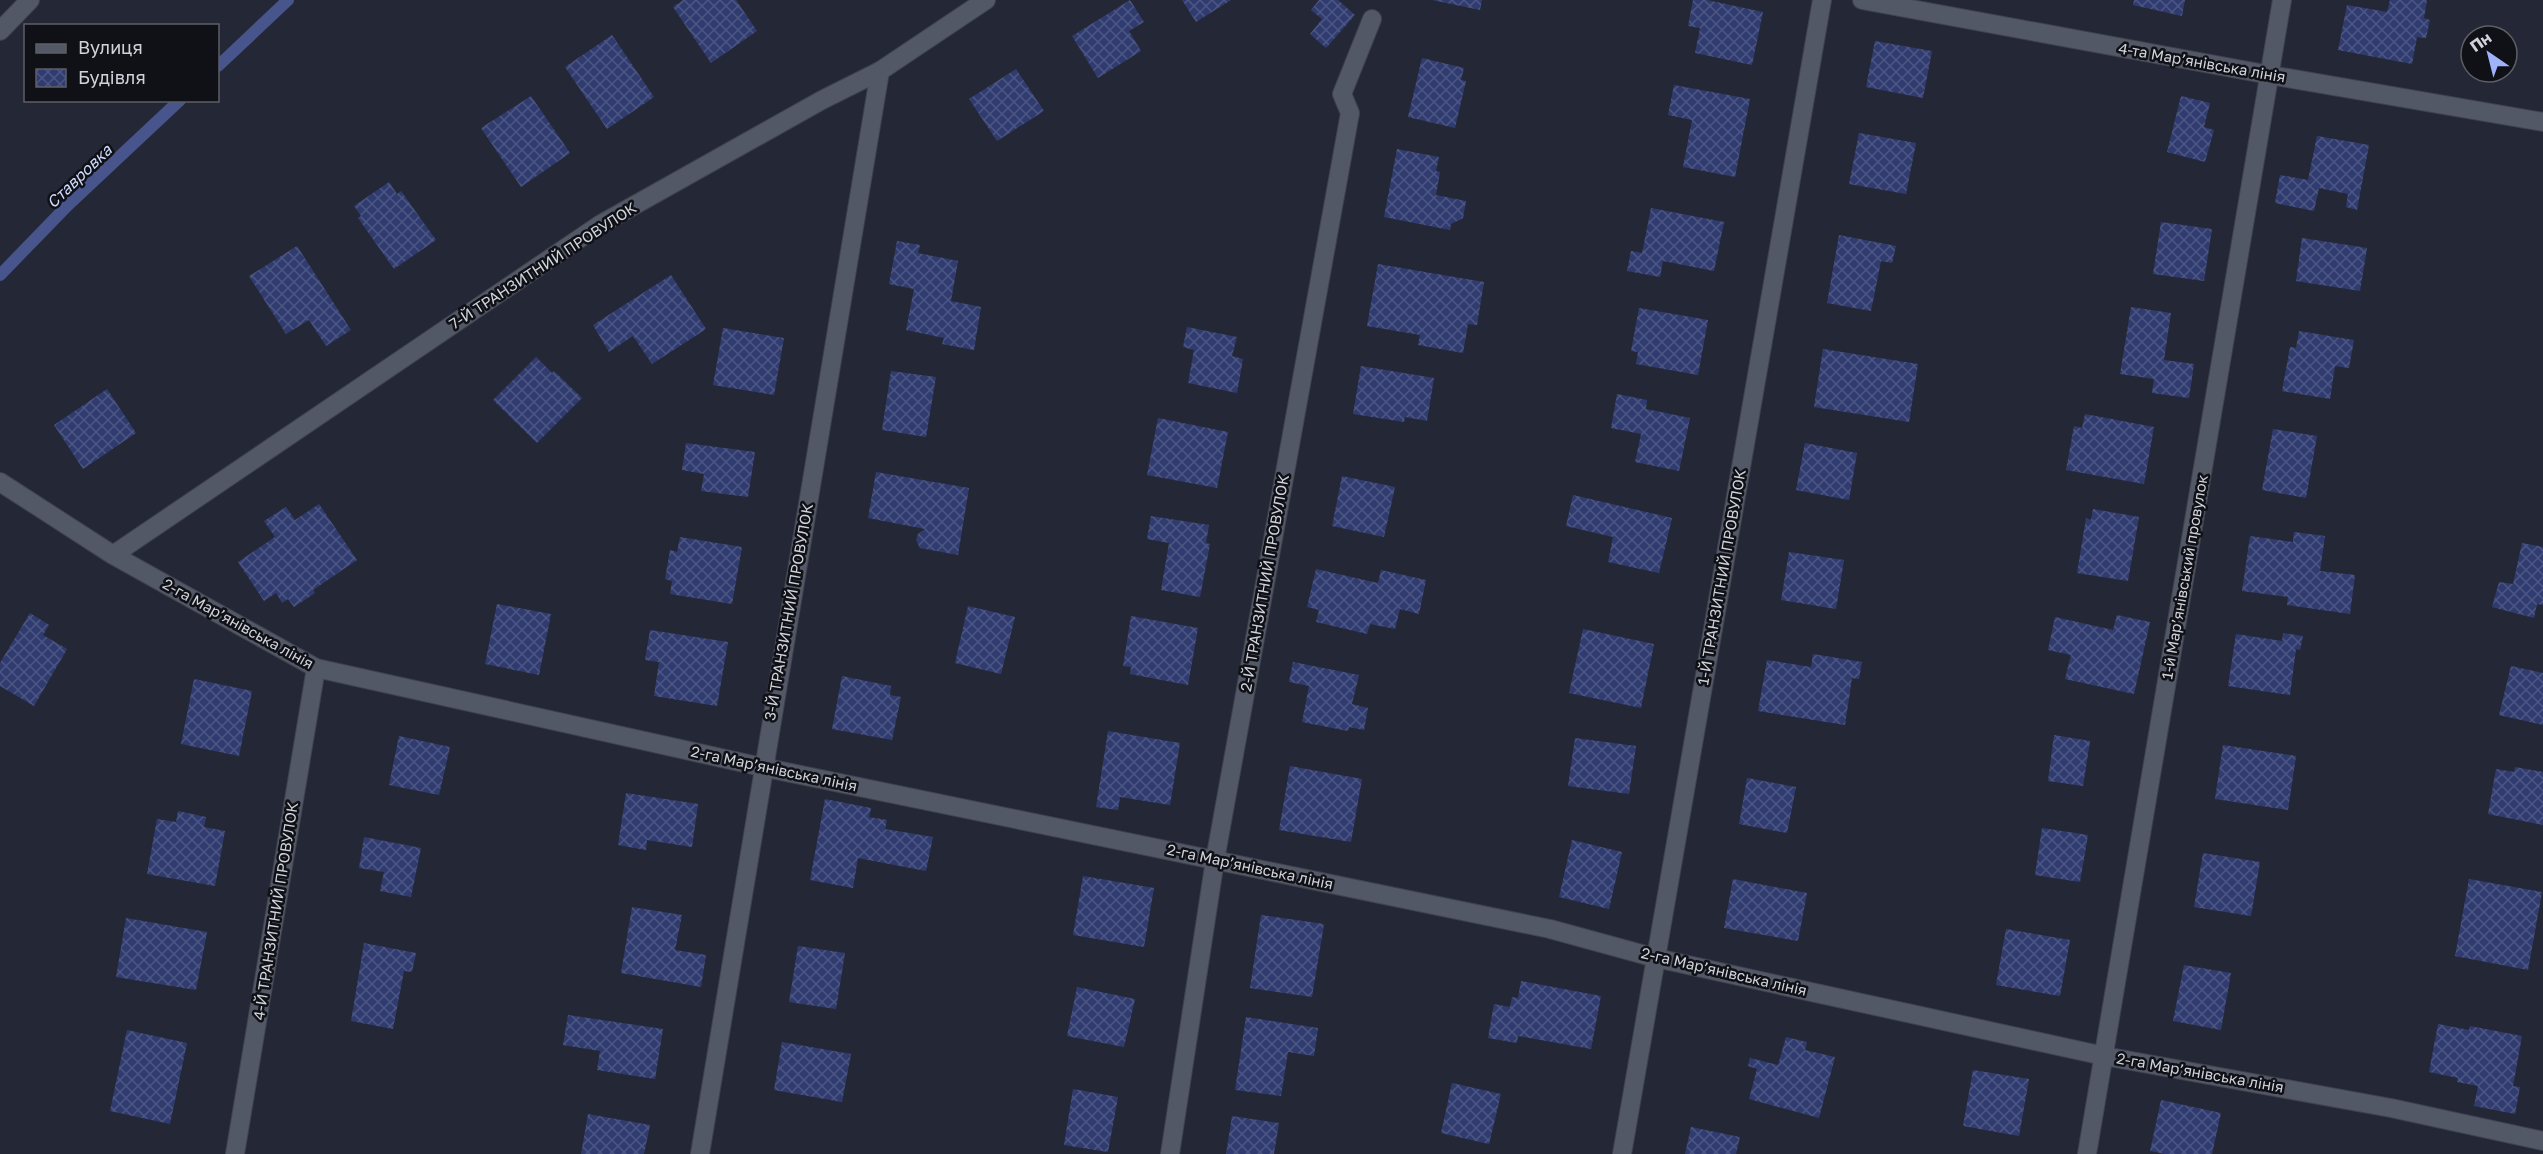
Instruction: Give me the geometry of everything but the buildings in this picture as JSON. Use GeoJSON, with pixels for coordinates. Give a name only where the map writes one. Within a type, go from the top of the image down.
{"type":"FeatureCollection","features":[{"type":"Feature","properties":{"kind":"street"},"geometry":{"type":"LineString","coordinates":[[0,31],[30,0]]}},
{"type":"Feature","properties":{"kind":"street","name":"7-Й ТРАНЗИТНИЙ ПРОВУЛОК"},"geometry":{"type":"LineString","coordinates":[[113,555],[601,224],[822,99],[880,70],[986,0]]}},
{"type":"Feature","properties":{"kind":"street","name":"1-Й ТРАНЗИТНИЙ ПРОВУЛОК"},"geometry":{"type":"LineString","coordinates":[[1622,1154],[1822,0]]}},
{"type":"Feature","properties":{"kind":"street","name":"4-та Марʼянівська лінія"},"geometry":{"type":"LineString","coordinates":[[1862,0],[2270,75],[2543,122]]}},
{"type":"Feature","properties":{"kind":"street","name":"1-й Марʼянівський провулок"},"geometry":{"type":"LineString","coordinates":[[2087,1154],[2282,0]]}},
{"type":"Feature","properties":{"kind":"street","name":"2-Й ТРАНЗИТНИЙ ПРОВУЛОК"},"geometry":{"type":"LineString","coordinates":[[1170,1154],[1215,860],[1350,113],[1342,94],[1372,19]]}},
{"type":"Feature","properties":{"kind":"street","name":"3-Й ТРАНЗИТНИЙ ПРОВУЛОК"},"geometry":{"type":"LineString","coordinates":[[700,1154],[762,767],[880,70]]}},
{"type":"Feature","properties":{"kind":"street","name":"2-га Марʼянівська лінія"},"geometry":{"type":"LineString","coordinates":[[0,482],[113,555],[316,668],[762,767],[1550,929],[1656,958],[2104,1056],[2391,1108],[2543,1141]]}},
{"type":"Feature","properties":{"kind":"street","name":"4-Й ТРАНЗИТНИЙ ПРОВУЛОК"},"geometry":{"type":"LineString","coordinates":[[236,1154],[316,668]]}},
{"type":"Feature","properties":{"kind":"waterway","name":"Ставровка"},"geometry":{"type":"LineString","coordinates":[[219,65],[288,0]]}},
{"type":"Feature","properties":{"kind":"waterway","name":"Ставровка"},"geometry":{"type":"LineString","coordinates":[[0,275],[68,205],[178,102]]}}]}
